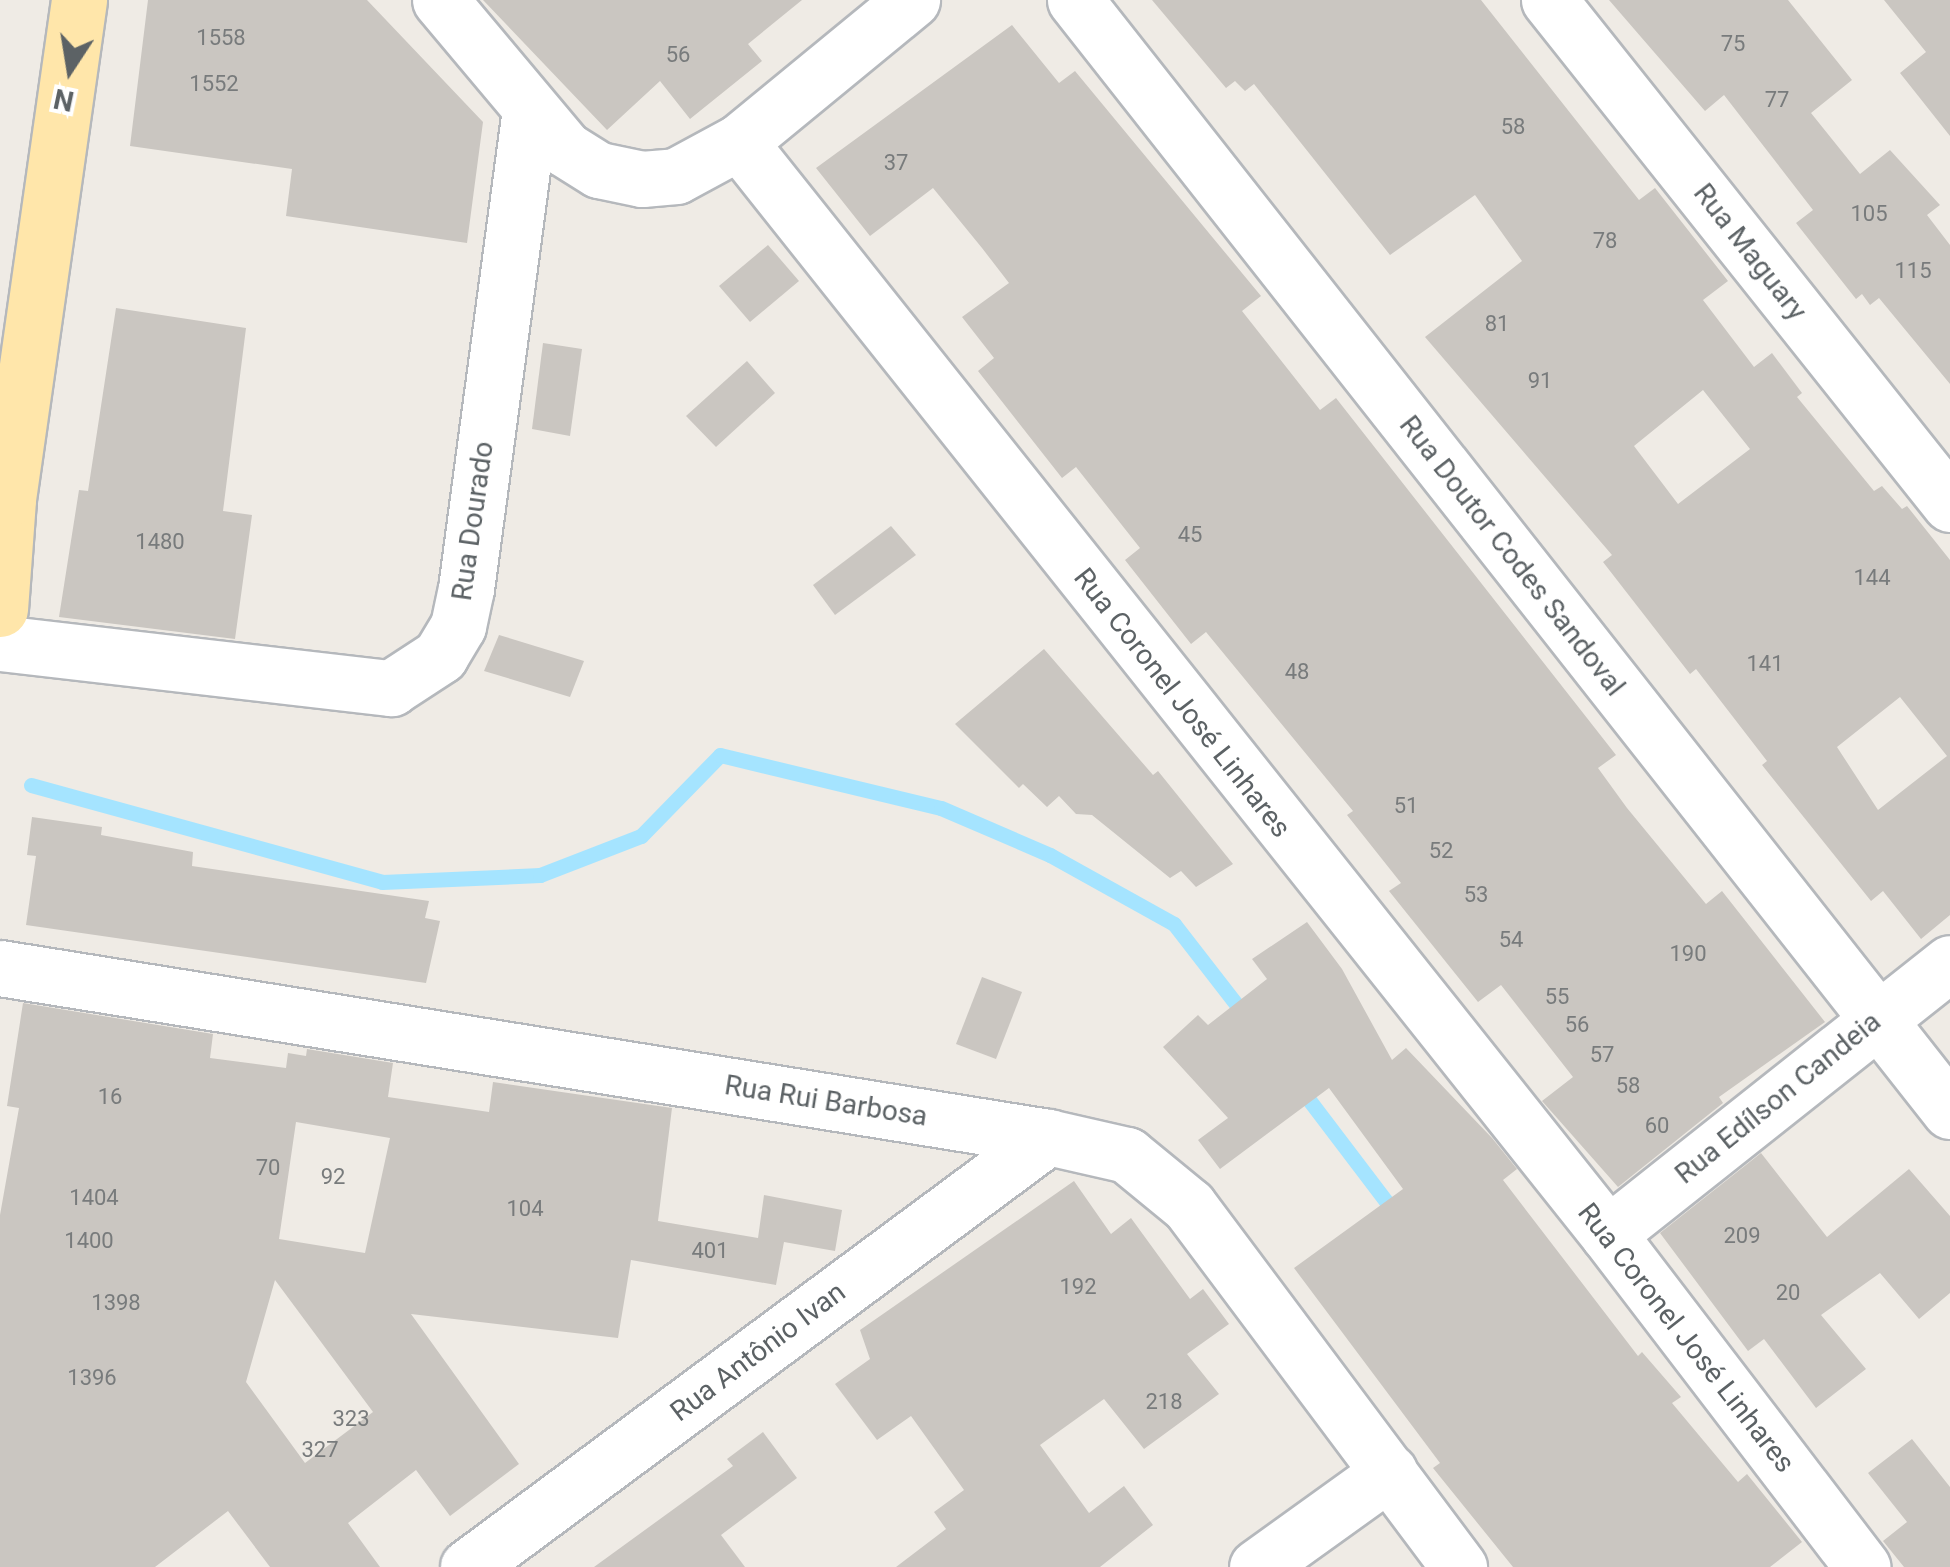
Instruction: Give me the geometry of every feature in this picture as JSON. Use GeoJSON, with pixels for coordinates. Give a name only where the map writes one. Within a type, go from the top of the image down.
{"type":"FeatureCollection","features":[{"type":"Feature","properties":{"kind":"main road"},"geometry":{"type":"LineString","coordinates":[[0,608],[4,499],[78,0]]}},
{"type":"Feature","properties":{"kind":"street"},"geometry":{"type":"LineString","coordinates":[[440,0],[530,112],[565,149],[599,170],[642,178],[676,176],[740,142],[912,0]]}},
{"type":"Feature","properties":{"kind":"street","name":"Rua Doutor Codes Sandoval"},"geometry":{"type":"LineString","coordinates":[[1074,0],[1950,1111]]}},
{"type":"Feature","properties":{"kind":"street","name":"Rua Maguary"},"geometry":{"type":"LineString","coordinates":[[1550,0],[1950,504]]}},
{"type":"Feature","properties":{"kind":"street","name":"Rua Dourado"},"geometry":{"type":"LineString","coordinates":[[0,644],[391,688],[440,656],[458,626],[466,590],[530,112]]}},
{"type":"Feature","properties":{"kind":"street","name":"Rua Coronel José Linhares"},"geometry":{"type":"LineString","coordinates":[[740,142],[1608,1234],[1863,1567]]}},
{"type":"Feature","properties":{"kind":"street","name":"Rua Edílson Candeia"},"geometry":{"type":"LineString","coordinates":[[1608,1234],[1950,963]]}},
{"type":"Feature","properties":{"kind":"street","name":"Rua Rui Barbosa"},"geometry":{"type":"LineString","coordinates":[[0,968],[1048,1136],[1127,1155],[1189,1206],[1459,1567]]}},
{"type":"Feature","properties":{"kind":"street","name":"Rua Antônio Ivan"},"geometry":{"type":"LineString","coordinates":[[468,1567],[1048,1136]]}},
{"type":"Feature","properties":{"kind":"street"},"geometry":{"type":"LineString","coordinates":[[1256,1567],[1389,1472]]}},
{"type":"Feature","properties":{"kind":"building"},"geometry":{"type":"Polygon","coordinates":[[[148,0],[367,0],[483,122],[467,243],[286,216],[292,169],[130,146],[148,0]]]}},
{"type":"Feature","properties":{"kind":"building"},"geometry":{"type":"Polygon","coordinates":[[[483,0],[802,0],[748,44],[762,61],[690,119],[660,81],[607,130],[483,0]]]}},
{"type":"Feature","properties":{"kind":"building"},"geometry":{"type":"Polygon","coordinates":[[[1152,0],[1481,0],[1639,200],[1655,188],[1728,281],[1703,300],[1754,367],[1772,353],[1802,393],[1797,397],[1874,491],[1882,486],[1902,509],[1907,506],[1950,560],[1950,915],[1921,939],[1883,891],[1871,901],[1762,765],[1767,761],[1696,669],[1690,674],[1603,562],[1612,555],[1425,337],[1522,261],[1475,195],[1390,255],[1254,84],[1245,91],[1235,81],[1226,88],[1152,0]],[[1703,390],[1634,446],[1678,504],[1750,449],[1703,390]],[[1900,697],[1837,747],[1878,810],[1947,756],[1900,697]]]}},
{"type":"Feature","properties":{"kind":"building"},"geometry":{"type":"Polygon","coordinates":[[[1609,0],[1788,0],[1852,80],[1811,113],[1860,174],[1890,150],[1940,205],[1927,215],[1950,245],[1950,384],[1879,298],[1870,305],[1862,294],[1856,299],[1796,223],[1813,210],[1724,95],[1705,111],[1609,0]]]}},
{"type":"Feature","properties":{"kind":"building"},"geometry":{"type":"Polygon","coordinates":[[[1884,0],[1950,0],[1950,136],[1900,73],[1926,52],[1884,0]]]}},
{"type":"Feature","properties":{"kind":"building"},"geometry":{"type":"Polygon","coordinates":[[[1012,25],[1059,83],[1075,71],[1261,296],[1242,311],[1320,410],[1336,398],[1616,755],[1598,768],[1627,808],[1706,904],[1722,891],[1825,1022],[1719,1097],[1723,1103],[1618,1187],[1542,1101],[1573,1077],[1501,985],[1478,1002],[1389,891],[1401,883],[1347,815],[1353,811],[1206,632],[1191,644],[1125,560],[1140,548],[1076,467],[1062,478],[978,371],[994,358],[962,317],[1009,283],[982,248],[933,188],[870,236],[816,168],[1012,25]]]}},
{"type":"Feature","properties":{"kind":"building"},"geometry":{"type":"Polygon","coordinates":[[[768,245],[799,281],[750,322],[719,286],[768,245]]]}},
{"type":"Feature","properties":{"kind":"building"},"geometry":{"type":"Polygon","coordinates":[[[116,308],[246,328],[223,511],[252,515],[235,639],[59,617],[79,490],[88,491],[116,308]]]}},
{"type":"Feature","properties":{"kind":"building"},"geometry":{"type":"Polygon","coordinates":[[[543,343],[582,349],[570,436],[532,429],[543,343]]]}},
{"type":"Feature","properties":{"kind":"building"},"geometry":{"type":"Polygon","coordinates":[[[747,361],[775,393],[716,447],[686,416],[747,361]]]}},
{"type":"Feature","properties":{"kind":"building"},"geometry":{"type":"Polygon","coordinates":[[[891,526],[916,555],[835,615],[813,585],[891,526]]]}},
{"type":"Feature","properties":{"kind":"building"},"geometry":{"type":"Polygon","coordinates":[[[499,635],[584,661],[570,697],[484,671],[499,635]]]}},
{"type":"Feature","properties":{"kind":"building"},"geometry":{"type":"Polygon","coordinates":[[[1044,649],[1153,775],[1158,771],[1233,864],[1196,887],[1181,871],[1170,878],[1092,815],[1076,814],[1059,796],[1047,807],[1023,784],[1019,788],[955,724],[1044,649]]]}},
{"type":"Feature","properties":{"kind":"building"},"geometry":{"type":"Polygon","coordinates":[[[32,817],[102,827],[101,835],[193,852],[192,866],[429,901],[425,918],[440,921],[426,983],[26,925],[36,856],[27,855],[32,817]]]}},
{"type":"Feature","properties":{"kind":"building"},"geometry":{"type":"Polygon","coordinates":[[[1307,922],[1342,969],[1392,1060],[1406,1048],[1492,1138],[1517,1169],[1503,1180],[1638,1356],[1642,1352],[1681,1397],[1672,1403],[1738,1482],[1747,1474],[1802,1542],[1770,1567],[1513,1567],[1433,1468],[1440,1463],[1294,1268],[1403,1189],[1329,1088],[1220,1169],[1198,1140],[1228,1118],[1163,1047],[1198,1015],[1208,1025],[1267,979],[1252,959],[1307,922]]]}},
{"type":"Feature","properties":{"kind":"building"},"geometry":{"type":"Polygon","coordinates":[[[982,977],[1022,992],[996,1059],[956,1044],[982,977]]]}},
{"type":"Feature","properties":{"kind":"building"},"geometry":{"type":"Polygon","coordinates":[[[23,1003],[213,1034],[210,1058],[286,1068],[288,1053],[306,1056],[307,1049],[393,1063],[388,1097],[489,1112],[493,1082],[672,1108],[658,1221],[758,1238],[764,1195],[842,1210],[835,1251],[784,1242],[776,1285],[631,1260],[618,1338],[411,1314],[519,1464],[450,1516],[416,1470],[348,1523],[380,1567],[270,1567],[228,1511],[155,1567],[0,1567],[0,1215],[19,1108],[7,1106],[23,1003]],[[296,1122],[279,1239],[365,1253],[390,1138],[296,1122]],[[275,1280],[246,1382],[305,1463],[373,1412],[275,1280]]]}},
{"type":"Feature","properties":{"kind":"building"},"geometry":{"type":"Polygon","coordinates":[[[1761,1153],[1827,1237],[1909,1169],[1950,1216],[1950,1293],[1919,1319],[1880,1273],[1821,1315],[1866,1369],[1816,1408],[1764,1339],[1748,1351],[1660,1233],[1761,1153]]]}},
{"type":"Feature","properties":{"kind":"building"},"geometry":{"type":"Polygon","coordinates":[[[1074,1181],[1111,1234],[1131,1218],[1190,1299],[1203,1289],[1229,1324],[1187,1354],[1219,1394],[1144,1449],[1104,1399],[1040,1445],[1089,1513],[1124,1486],[1153,1525],[1100,1567],[896,1567],[946,1529],[934,1512],[964,1490],[911,1416],[877,1440],[835,1384],[870,1359],[860,1330],[1074,1181]]]}},
{"type":"Feature","properties":{"kind":"building"},"geometry":{"type":"Polygon","coordinates":[[[763,1432],[797,1478],[721,1535],[745,1567],[594,1567],[733,1466],[727,1459],[763,1432]]]}},
{"type":"Feature","properties":{"kind":"building"},"geometry":{"type":"Polygon","coordinates":[[[1912,1439],[1950,1487],[1950,1567],[1904,1567],[1883,1541],[1907,1522],[1868,1473],[1912,1439]]]}},
{"type":"Feature","properties":{"kind":"waterway"},"geometry":{"type":"LineString","coordinates":[[31,785],[382,882],[540,875],[641,836],[720,755],[941,808],[1050,855],[1174,924],[1247,1018]]}},
{"type":"Feature","properties":{"kind":"waterway"},"geometry":{"type":"LineString","coordinates":[[1300,1088],[1398,1217]]}}]}
